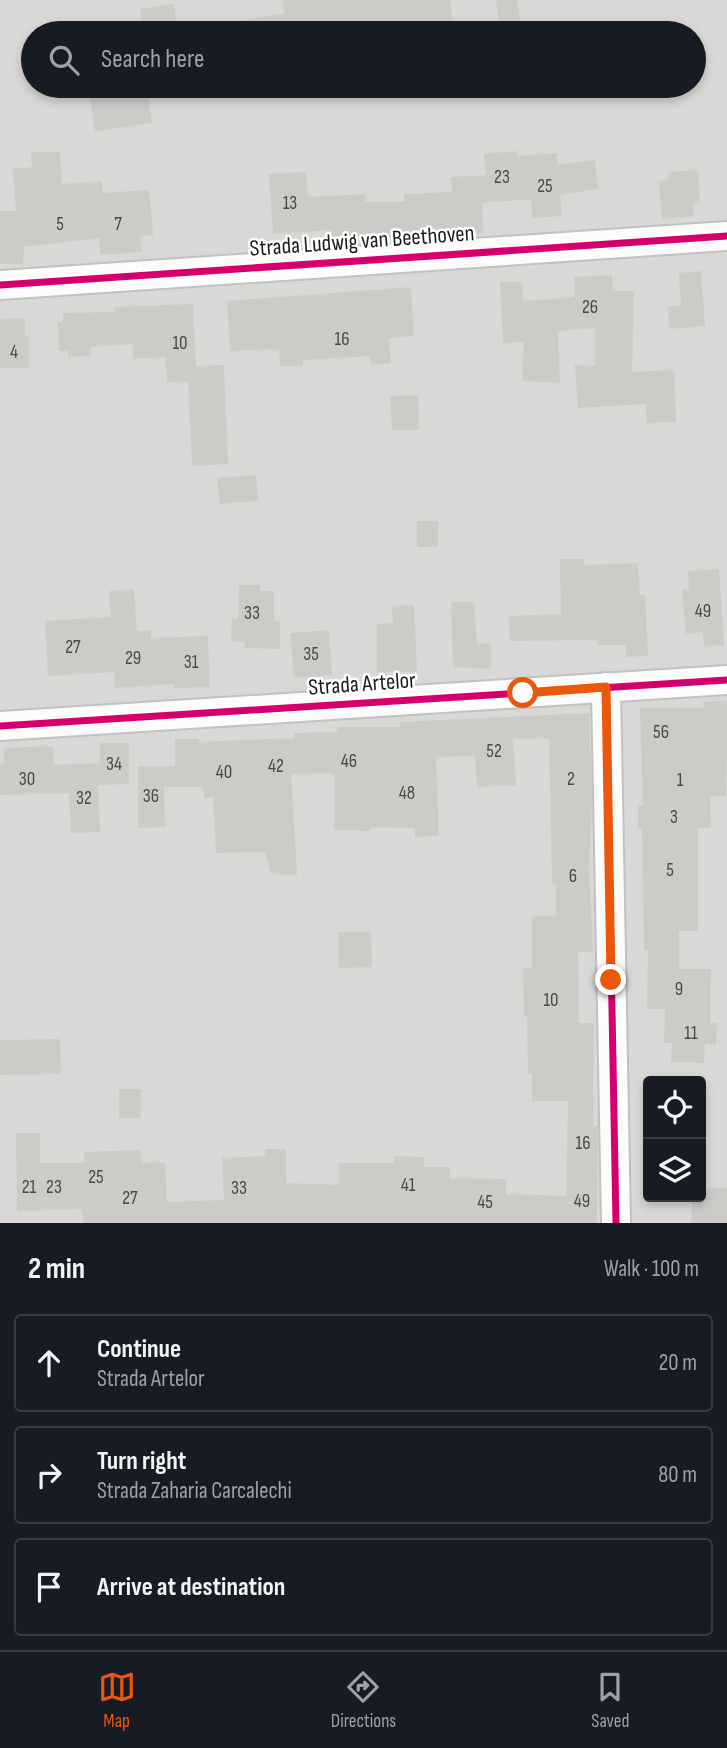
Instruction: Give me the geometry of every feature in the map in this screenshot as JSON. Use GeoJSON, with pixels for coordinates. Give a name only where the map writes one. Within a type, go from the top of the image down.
{"type":"FeatureCollection","features":[{"type":"Feature","properties":{"kind":"street","name":"Strada Ludwig van Beethoven"},"geometry":{"type":"LineString","coordinates":[[0,285],[727,236]]}},
{"type":"Feature","properties":{"kind":"street","name":"Strada Artelor"},"geometry":{"type":"LineString","coordinates":[[0,726],[727,680]]}},
{"type":"Feature","properties":{"kind":"street"},"geometry":{"type":"LineString","coordinates":[[606,687],[616,1223]]}},
{"type":"Feature","properties":{"kind":"shaded area"},"geometry":{"type":"Polygon","coordinates":[[[0,0],[727,0],[727,1223],[0,1223],[0,0]]]}},
{"type":"Feature","properties":{"kind":"building"},"geometry":{"type":"Polygon","coordinates":[[[283,0],[449,0],[452,21],[243,21],[286,14],[283,0]]]}},
{"type":"Feature","properties":{"kind":"building"},"geometry":{"type":"Polygon","coordinates":[[[497,0],[516,0],[519,21],[500,21],[497,0]]]}},
{"type":"Feature","properties":{"kind":"building"},"geometry":{"type":"Polygon","coordinates":[[[173,5],[175,21],[143,21],[141,10],[173,5]]]}},
{"type":"Feature","properties":{"kind":"building"},"geometry":{"type":"Polygon","coordinates":[[[91,98],[147,98],[151,122],[96,130],[91,98]]]}},
{"type":"Feature","properties":{"kind":"building"},"geometry":{"type":"Polygon","coordinates":[[[516,152],[516,157],[556,154],[557,166],[594,161],[597,188],[559,194],[561,215],[533,217],[532,198],[481,202],[482,232],[333,239],[332,229],[274,233],[270,175],[305,173],[307,198],[364,195],[365,203],[406,202],[405,195],[453,193],[452,178],[487,176],[485,155],[516,152]]]}},
{"type":"Feature","properties":{"kind":"building"},"geometry":{"type":"Polygon","coordinates":[[[32,153],[59,153],[61,185],[101,182],[102,194],[148,191],[152,234],[139,235],[141,251],[101,254],[100,237],[23,246],[22,263],[0,263],[0,212],[17,212],[14,170],[33,168],[32,153]]]}},
{"type":"Feature","properties":{"kind":"building"},"geometry":{"type":"Polygon","coordinates":[[[697,171],[699,202],[692,202],[693,215],[663,218],[660,182],[670,181],[669,173],[697,171]]]}},
{"type":"Feature","properties":{"kind":"building"},"geometry":{"type":"Polygon","coordinates":[[[700,272],[704,325],[670,328],[669,308],[682,306],[680,274],[700,272]]]}},
{"type":"Feature","properties":{"kind":"building"},"geometry":{"type":"Polygon","coordinates":[[[611,276],[612,292],[633,292],[631,373],[673,371],[675,421],[647,422],[647,403],[579,407],[576,366],[596,367],[596,327],[557,330],[559,382],[523,380],[525,341],[504,342],[501,283],[521,283],[522,302],[576,297],[575,278],[611,276]]]}},
{"type":"Feature","properties":{"kind":"building"},"geometry":{"type":"Polygon","coordinates":[[[410,288],[413,335],[388,337],[390,362],[372,364],[371,355],[302,359],[302,364],[281,366],[280,348],[231,350],[228,302],[410,288]]]}},
{"type":"Feature","properties":{"kind":"building"},"geometry":{"type":"Polygon","coordinates":[[[192,305],[195,367],[223,366],[227,463],[193,465],[189,380],[168,382],[166,356],[134,358],[134,343],[90,346],[90,355],[69,356],[69,350],[60,350],[59,323],[64,323],[64,314],[116,313],[116,308],[192,305]]]}},
{"type":"Feature","properties":{"kind":"building"},"geometry":{"type":"Polygon","coordinates":[[[24,319],[24,337],[28,337],[28,367],[0,367],[0,320],[24,319]]]}},
{"type":"Feature","properties":{"kind":"building"},"geometry":{"type":"Polygon","coordinates":[[[417,396],[418,429],[393,429],[391,397],[417,396]]]}},
{"type":"Feature","properties":{"kind":"building"},"geometry":{"type":"Polygon","coordinates":[[[255,476],[257,500],[221,503],[218,479],[255,476]]]}},
{"type":"Feature","properties":{"kind":"building"},"geometry":{"type":"Polygon","coordinates":[[[418,522],[437,522],[437,546],[418,546],[418,522]]]}},
{"type":"Feature","properties":{"kind":"building"},"geometry":{"type":"Polygon","coordinates":[[[561,560],[583,560],[583,566],[637,564],[639,596],[644,595],[647,655],[627,656],[627,644],[598,644],[598,639],[511,640],[510,617],[562,615],[561,560]]]}},
{"type":"Feature","properties":{"kind":"building"},"geometry":{"type":"Polygon","coordinates":[[[718,570],[723,644],[705,645],[704,631],[687,633],[683,590],[690,590],[689,572],[718,570]]]}},
{"type":"Feature","properties":{"kind":"building"},"geometry":{"type":"Polygon","coordinates":[[[240,586],[259,586],[259,592],[273,592],[273,622],[279,622],[279,648],[246,647],[246,641],[232,641],[233,620],[239,620],[240,586]]]}},
{"type":"Feature","properties":{"kind":"building"},"geometry":{"type":"Polygon","coordinates":[[[133,590],[136,632],[150,631],[150,639],[207,637],[209,686],[175,687],[174,683],[116,687],[115,671],[49,675],[46,622],[112,618],[110,592],[133,590]]]}},
{"type":"Feature","properties":{"kind":"building"},"geometry":{"type":"Polygon","coordinates":[[[452,603],[473,603],[476,645],[490,644],[490,668],[454,666],[452,603]]]}},
{"type":"Feature","properties":{"kind":"building"},"geometry":{"type":"Polygon","coordinates":[[[413,606],[416,671],[378,671],[378,625],[394,624],[393,607],[413,606]]]}},
{"type":"Feature","properties":{"kind":"building"},"geometry":{"type":"Polygon","coordinates":[[[328,631],[331,674],[295,677],[291,634],[328,631]]]}},
{"type":"Feature","properties":{"kind":"building"},"geometry":{"type":"Polygon","coordinates":[[[727,702],[725,795],[709,795],[710,827],[697,827],[697,930],[678,930],[678,970],[710,970],[709,1024],[716,1024],[715,1044],[704,1043],[703,1062],[672,1061],[673,1042],[665,1042],[666,1008],[648,1008],[649,949],[645,949],[643,828],[639,828],[639,807],[644,807],[641,709],[705,709],[704,703],[727,702]]]}},
{"type":"Feature","properties":{"kind":"building"},"geometry":{"type":"Polygon","coordinates":[[[588,714],[591,799],[588,869],[592,951],[577,951],[578,1024],[593,1024],[592,1127],[597,1127],[596,1223],[84,1223],[83,1208],[18,1210],[17,1134],[39,1134],[39,1164],[86,1164],[85,1153],[140,1151],[140,1164],[164,1163],[166,1203],[225,1201],[223,1159],[266,1157],[266,1150],[285,1150],[285,1184],[340,1186],[340,1164],[395,1164],[395,1157],[423,1158],[423,1168],[449,1168],[449,1179],[505,1180],[505,1195],[567,1197],[569,1100],[533,1100],[533,1073],[529,1073],[528,1015],[525,1015],[524,969],[533,969],[533,917],[557,917],[557,883],[553,883],[550,737],[512,738],[515,784],[478,786],[476,755],[435,756],[438,835],[416,836],[416,827],[370,826],[369,830],[335,829],[336,772],[290,773],[296,874],[272,873],[266,851],[217,852],[214,796],[205,797],[204,786],[163,786],[164,826],[139,827],[139,767],[176,767],[176,740],[198,740],[198,743],[295,739],[295,734],[338,733],[338,728],[400,728],[401,723],[588,714]]]}},
{"type":"Feature","properties":{"kind":"building"},"geometry":{"type":"Polygon","coordinates":[[[101,744],[128,744],[128,783],[97,784],[99,831],[72,832],[70,792],[0,794],[0,766],[5,765],[5,749],[52,747],[53,766],[101,764],[101,744]]]}},
{"type":"Feature","properties":{"kind":"building"},"geometry":{"type":"Polygon","coordinates":[[[339,933],[370,933],[371,966],[340,967],[339,933]]]}},
{"type":"Feature","properties":{"kind":"building"},"geometry":{"type":"Polygon","coordinates":[[[59,1040],[60,1073],[0,1074],[0,1041],[59,1040]]]}},
{"type":"Feature","properties":{"kind":"building"},"geometry":{"type":"Polygon","coordinates":[[[120,1090],[140,1090],[140,1117],[120,1117],[120,1090]]]}},
{"type":"Feature","properties":{"kind":"building"},"geometry":{"type":"Polygon","coordinates":[[[727,1189],[727,1223],[692,1223],[693,1202],[706,1202],[706,1190],[727,1189]]]}},
{"type":"Feature","properties":{"kind":"cycle path"},"geometry":{"type":"LineString","coordinates":[[0,285],[727,236]]}},
{"type":"Feature","properties":{"kind":"cycle path"},"geometry":{"type":"LineString","coordinates":[[0,726],[727,680]]}},
{"type":"Feature","properties":{"kind":"cycle path"},"geometry":{"type":"LineString","coordinates":[[606,687],[616,1223]]}},
{"type":"Feature","properties":{"kind":"route"},"geometry":{"type":"LineString","coordinates":[[523,693],[606,687],[611,980]]}}]}
